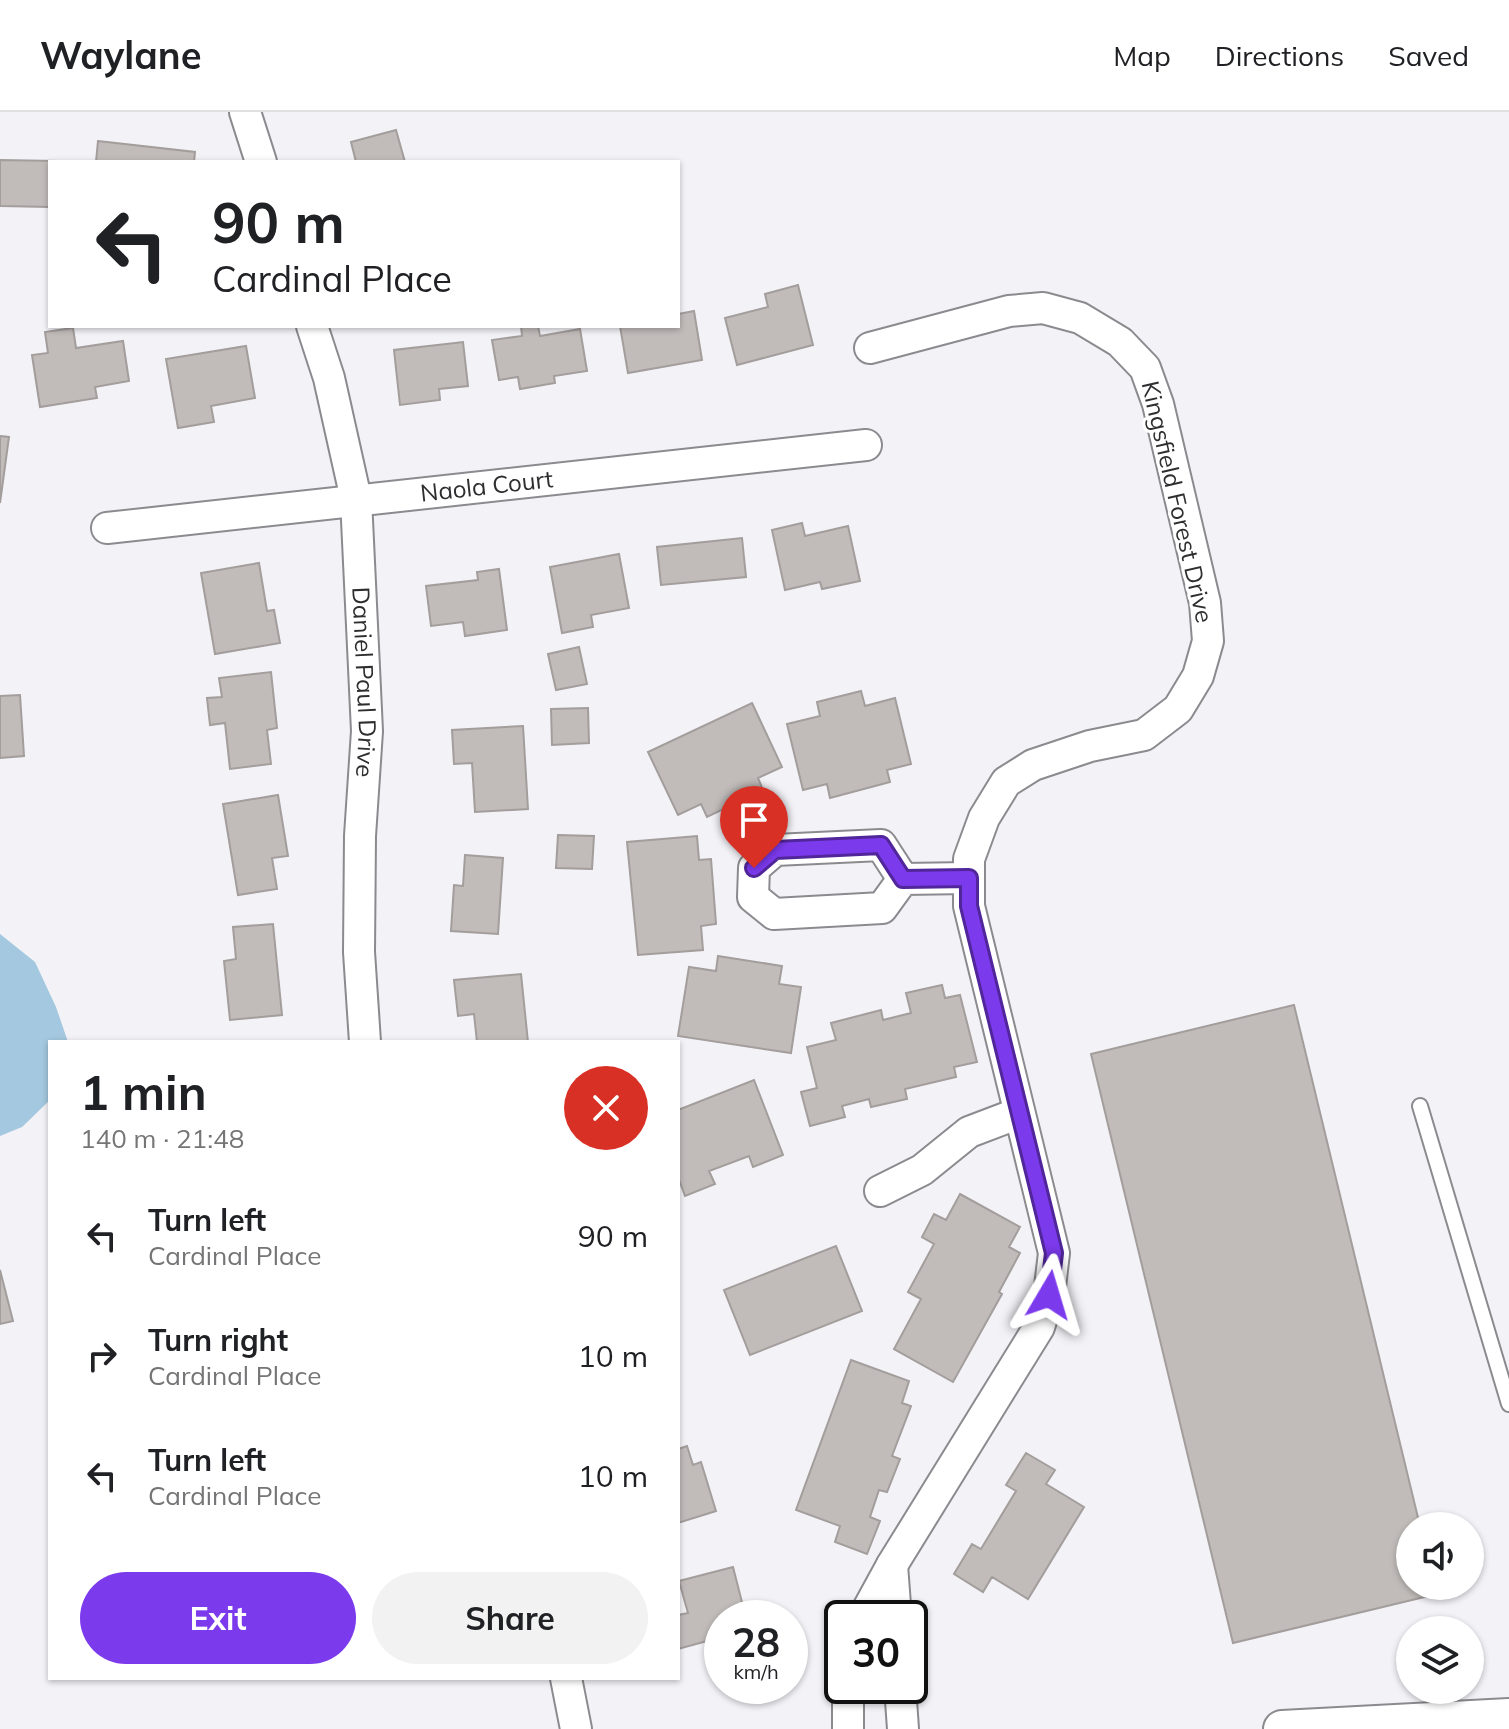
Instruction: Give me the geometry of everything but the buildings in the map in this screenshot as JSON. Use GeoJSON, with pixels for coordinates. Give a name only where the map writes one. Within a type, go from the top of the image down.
{"type":"FeatureCollection","features":[{"type":"Feature","properties":{"kind":"street"},"geometry":{"type":"LineString","coordinates":[[245,112],[260,160]]}},
{"type":"Feature","properties":{"kind":"street","name":"Kingsfield Forest Drive"},"geometry":{"type":"LineString","coordinates":[[870,348],[1009,311],[1043,308],[1080,318],[1120,342],[1145,368],[1158,404],[1205,603],[1208,641],[1198,676],[1178,709],[1144,735],[1090,746],[1033,765],[1006,782],[984,818],[969,859],[969,906],[1054,1253],[1049,1295],[1039,1327],[873,1600]]}},
{"type":"Feature","properties":{"kind":"street","name":"Daniel Paul Drive"},"geometry":{"type":"LineString","coordinates":[[313,328],[329,378],[356,499],[367,731],[360,836],[359,952],[365,1040]]}},
{"type":"Feature","properties":{"kind":"street","name":"Naola Court"},"geometry":{"type":"LineString","coordinates":[[107,528],[866,445]]}},
{"type":"Feature","properties":{"kind":"street"},"geometry":{"type":"LineString","coordinates":[[903,879],[969,878]]}},
{"type":"Feature","properties":{"kind":"street"},"geometry":{"type":"LineString","coordinates":[[880,1191],[922,1170],[969,1132],[1019,1113]]}},
{"type":"Feature","properties":{"kind":"street"},"geometry":{"type":"LineString","coordinates":[[892,1565],[895,1600]]}},
{"type":"Feature","properties":{"kind":"street"},"geometry":{"type":"LineString","coordinates":[[566,1680],[576,1729]]}},
{"type":"Feature","properties":{"kind":"street"},"geometry":{"type":"LineString","coordinates":[[848,1704],[848,1729]]}},
{"type":"Feature","properties":{"kind":"street"},"geometry":{"type":"LineString","coordinates":[[901,1704],[903,1729]]}},
{"type":"Feature","properties":{"kind":"street"},"geometry":{"type":"LineString","coordinates":[[1282,1729],[1509,1717]]}},
{"type":"Feature","properties":{"kind":"lane"},"geometry":{"type":"LineString","coordinates":[[1420,1106],[1509,1404]]}},
{"type":"Feature","properties":{"kind":"water"},"geometry":{"type":"Polygon","coordinates":[[[0,934],[35,962],[67,1040],[48,1040],[48,1102],[22,1127],[0,1136],[0,934]]]}},
{"type":"Feature","properties":{"kind":"route"},"geometry":{"type":"LineString","coordinates":[[754,868],[775,850],[881,845],[903,879],[969,878],[969,906],[1054,1253],[1049,1295]]}}]}
